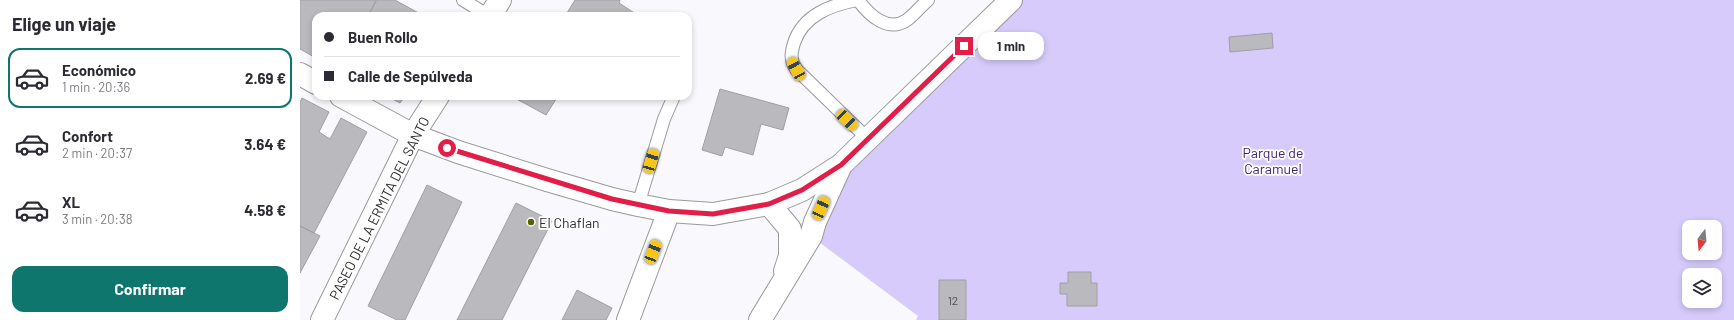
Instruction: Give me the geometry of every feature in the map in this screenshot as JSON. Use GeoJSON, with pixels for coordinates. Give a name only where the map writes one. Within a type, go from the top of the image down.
{"type":"FeatureCollection","features":[{"type":"Feature","properties":{"kind":"street"},"geometry":{"type":"LineString","coordinates":[[492,12],[500,0]]}},
{"type":"Feature","properties":{"kind":"street"},"geometry":{"type":"LineString","coordinates":[[348,100],[413,135],[488,161],[612,199],[669,211],[713,214],[769,204],[802,190],[841,165],[1011,0]]}},
{"type":"Feature","properties":{"kind":"street"},"geometry":{"type":"LineString","coordinates":[[300,74],[312,81]]}},
{"type":"Feature","properties":{"kind":"street","name":"PASEO DE LA ERMITA DEL SANTO"},"geometry":{"type":"LineString","coordinates":[[322,320],[413,135],[435,100]]}},
{"type":"Feature","properties":{"kind":"street"},"geometry":{"type":"LineString","coordinates":[[760,320],[811,236],[815,222],[841,165]]}},
{"type":"Feature","properties":{"kind":"street"},"geometry":{"type":"LineString","coordinates":[[802,190],[810,199],[815,222]]}},
{"type":"Feature","properties":{"kind":"street"},"geometry":{"type":"LineString","coordinates":[[779,289],[790,256],[791,208],[802,190]]}},
{"type":"Feature","properties":{"kind":"street"},"geometry":{"type":"LineString","coordinates":[[769,204],[790,229]]}},
{"type":"Feature","properties":{"kind":"street"},"geometry":{"type":"LineString","coordinates":[[628,320],[669,211]]}},
{"type":"Feature","properties":{"kind":"lane"},"geometry":{"type":"LineString","coordinates":[[463,0],[482,12]]}},
{"type":"Feature","properties":{"kind":"lane"},"geometry":{"type":"LineString","coordinates":[[868,139],[796,69],[791,61],[792,50],[800,28],[816,14],[838,4],[858,0],[868,14],[882,22],[895,24],[907,20],[928,0]]}},
{"type":"Feature","properties":{"kind":"lane"},"geometry":{"type":"LineString","coordinates":[[638,205],[664,119],[672,100]]}},
{"type":"Feature","properties":{"kind":"green space","name":"Parque de Caramuel"},"geometry":{"type":"Polygon","coordinates":[[[1011,0],[1734,0],[1734,320],[916,320],[918,316],[811,236],[841,165],[1011,0]]]}},
{"type":"Feature","properties":{"kind":"building"},"geometry":{"type":"Polygon","coordinates":[[[300,0],[376,0],[370,12],[312,12],[312,56],[300,49],[300,0]]]}},
{"type":"Feature","properties":{"kind":"building"},"geometry":{"type":"Polygon","coordinates":[[[377,0],[395,0],[417,12],[370,12],[377,0]]]}},
{"type":"Feature","properties":{"kind":"building"},"geometry":{"type":"Polygon","coordinates":[[[575,0],[620,0],[619,3],[633,12],[568,12],[575,0]]]}},
{"type":"Feature","properties":{"kind":"building"},"geometry":{"type":"Polygon","coordinates":[[[1272,33],[1273,48],[1230,52],[1229,37],[1272,33]]]}},
{"type":"Feature","properties":{"kind":"building"},"geometry":{"type":"Polygon","coordinates":[[[720,89],[789,108],[783,130],[761,124],[753,155],[725,147],[722,156],[702,150],[720,89]]]}},
{"type":"Feature","properties":{"kind":"building"},"geometry":{"type":"Polygon","coordinates":[[[302,98],[329,112],[319,132],[330,139],[341,118],[367,132],[314,233],[300,226],[300,102],[302,98]]]}},
{"type":"Feature","properties":{"kind":"building"},"geometry":{"type":"Polygon","coordinates":[[[394,100],[402,100],[400,103],[394,100]]]}},
{"type":"Feature","properties":{"kind":"building"},"geometry":{"type":"Polygon","coordinates":[[[518,100],[555,100],[546,115],[518,100]]]}},
{"type":"Feature","properties":{"kind":"building"},"geometry":{"type":"Polygon","coordinates":[[[427,185],[462,202],[405,320],[397,320],[368,306],[427,185]]]}},
{"type":"Feature","properties":{"kind":"building"},"geometry":{"type":"Polygon","coordinates":[[[516,203],[552,221],[502,320],[457,320],[516,203]]]}},
{"type":"Feature","properties":{"kind":"building"},"geometry":{"type":"Polygon","coordinates":[[[300,226],[320,236],[300,273],[300,226]]]}},
{"type":"Feature","properties":{"kind":"building"},"geometry":{"type":"Polygon","coordinates":[[[1068,272],[1091,272],[1091,283],[1097,283],[1097,306],[1067,306],[1067,294],[1060,294],[1060,283],[1068,283],[1068,272]]]}},
{"type":"Feature","properties":{"kind":"building"},"geometry":{"type":"Polygon","coordinates":[[[939,280],[966,280],[966,320],[939,320],[939,280]]]}},
{"type":"Feature","properties":{"kind":"building"},"geometry":{"type":"Polygon","coordinates":[[[577,290],[612,308],[606,320],[562,320],[577,290]]]}},
{"type":"Feature","properties":{"kind":"place","name":"El Chaflan"},"geometry":{"type":"Point","coordinates":[531,222]}},
{"type":"Feature","properties":{"kind":"route"},"geometry":{"type":"LineString","coordinates":[[447,148],[612,199],[669,211],[713,214],[769,204],[802,190],[841,165],[964,46]]}}]}
